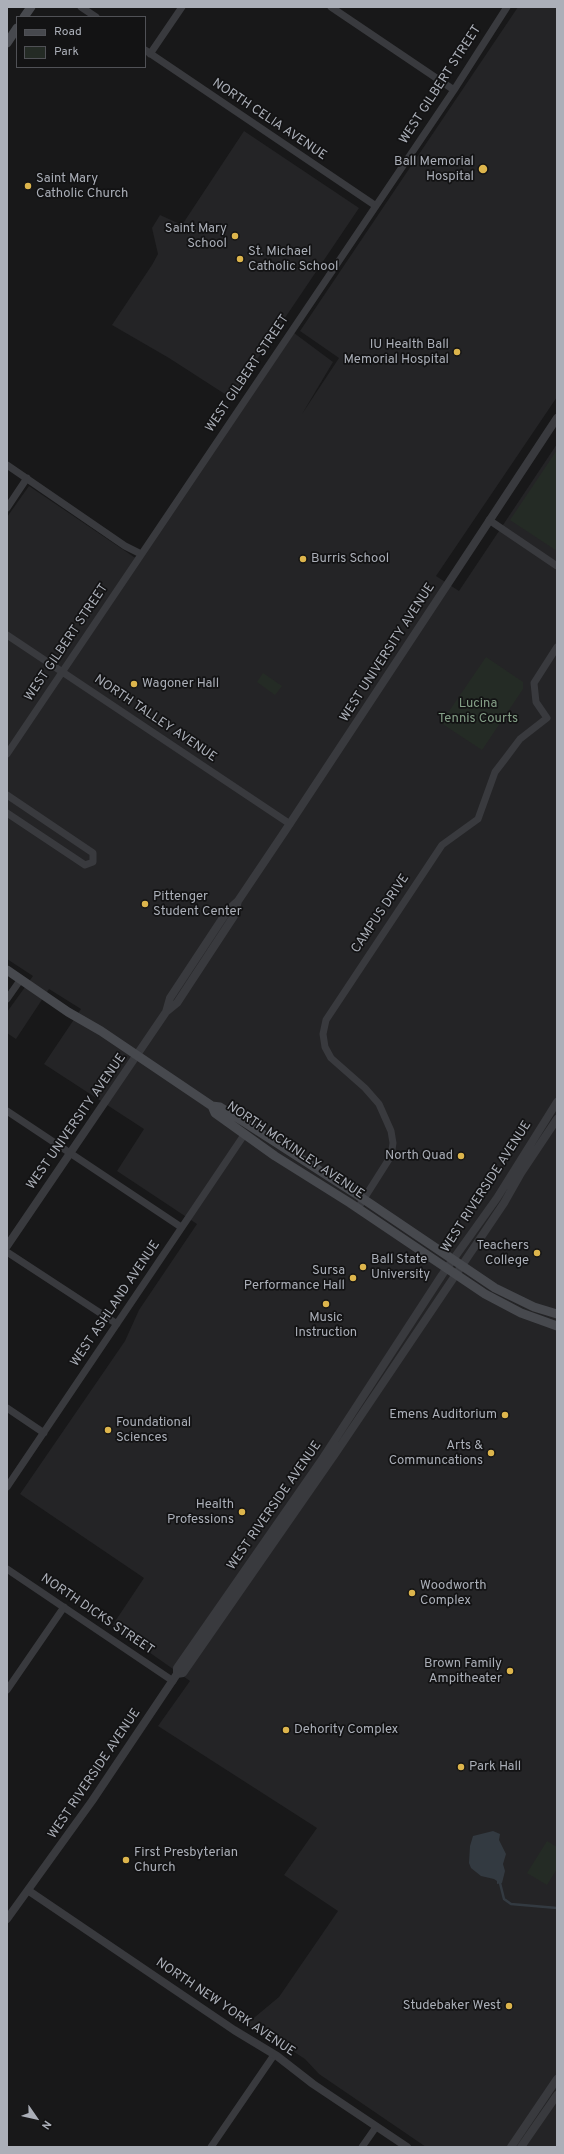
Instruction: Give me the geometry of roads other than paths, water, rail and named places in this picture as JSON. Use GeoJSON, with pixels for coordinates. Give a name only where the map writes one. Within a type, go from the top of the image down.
{"type":"FeatureCollection","features":[{"type":"Feature","properties":{"kind":"main road"},"geometry":{"type":"LineString","coordinates":[[25,16],[31,7]]}},
{"type":"Feature","properties":{"kind":"main road"},"geometry":{"type":"LineString","coordinates":[[7,43],[16,30]]}},
{"type":"Feature","properties":{"kind":"main road","name":"NORTH MCKINLEY AVENUE"},"geometry":{"type":"LineString","coordinates":[[7,970],[138,1055],[212,1106],[214,1113],[244,1135],[358,1208],[456,1275],[502,1304],[557,1326]]}},
{"type":"Feature","properties":{"kind":"main road"},"geometry":{"type":"LineString","coordinates":[[212,1106],[220,1107],[363,1199],[465,1269],[514,1299],[557,1314]]}},
{"type":"Feature","properties":{"kind":"street"},"geometry":{"type":"LineString","coordinates":[[80,7],[94,16]]}},
{"type":"Feature","properties":{"kind":"street"},"geometry":{"type":"LineString","coordinates":[[148,52],[182,7]]}},
{"type":"Feature","properties":{"kind":"street"},"geometry":{"type":"LineString","coordinates":[[331,7],[454,90]]}},
{"type":"Feature","properties":{"kind":"street","name":"WEST GILBERT STREET"},"geometry":{"type":"LineString","coordinates":[[7,754],[61,671],[454,90],[507,7]]}},
{"type":"Feature","properties":{"kind":"street","name":"NORTH CELIA AVENUE"},"geometry":{"type":"LineString","coordinates":[[148,52],[376,206]]}},
{"type":"Feature","properties":{"kind":"street","name":"WEST UNIVERSITY AVENUE"},"geometry":{"type":"LineString","coordinates":[[7,1246],[166,1012],[177,1004],[234,916],[238,901],[557,418]]}},
{"type":"Feature","properties":{"kind":"street"},"geometry":{"type":"LineString","coordinates":[[7,465],[141,554]]}},
{"type":"Feature","properties":{"kind":"street"},"geometry":{"type":"LineString","coordinates":[[7,508],[26,478]]}},
{"type":"Feature","properties":{"kind":"street"},"geometry":{"type":"LineString","coordinates":[[489,520],[557,566]]}},
{"type":"Feature","properties":{"kind":"street","name":"NORTH TALLEY AVENUE"},"geometry":{"type":"LineString","coordinates":[[7,635],[290,824]]}},
{"type":"Feature","properties":{"kind":"street","name":"CAMPUS DRIVE"},"geometry":{"type":"LineString","coordinates":[[358,1208],[392,1156],[393,1143],[391,1131],[379,1104],[365,1088],[331,1058],[325,1047],[323,1034],[326,1020],[442,845],[478,819],[496,772],[520,739],[547,718],[536,702],[534,683],[557,647]]}},
{"type":"Feature","properties":{"kind":"street"},"geometry":{"type":"LineString","coordinates":[[7,795],[93,853],[93,862],[85,866],[7,813]]}},
{"type":"Feature","properties":{"kind":"street"},"geometry":{"type":"LineString","coordinates":[[7,999],[21,979]]}},
{"type":"Feature","properties":{"kind":"street","name":"WEST RIVERSIDE AVENUE"},"geometry":{"type":"LineString","coordinates":[[7,1919],[28,1891],[175,1678],[176,1668],[321,1462],[447,1268],[454,1261],[497,1198],[557,1102]]}},
{"type":"Feature","properties":{"kind":"street"},"geometry":{"type":"LineString","coordinates":[[7,1110],[181,1227]]}},
{"type":"Feature","properties":{"kind":"street"},"geometry":{"type":"LineString","coordinates":[[175,1678],[183,1673],[456,1275],[465,1269],[557,1119]]}},
{"type":"Feature","properties":{"kind":"street","name":"WEST ASHLAND AVENUE"},"geometry":{"type":"LineString","coordinates":[[7,1487],[244,1135]]}},
{"type":"Feature","properties":{"kind":"street"},"geometry":{"type":"LineString","coordinates":[[7,1252],[117,1324]]}},
{"type":"Feature","properties":{"kind":"street"},"geometry":{"type":"LineString","coordinates":[[7,1408],[44,1433]]}},
{"type":"Feature","properties":{"kind":"street","name":"NORTH DICKS STREET"},"geometry":{"type":"LineString","coordinates":[[7,1569],[175,1678]]}},
{"type":"Feature","properties":{"kind":"street"},"geometry":{"type":"LineString","coordinates":[[7,1690],[64,1607]]}},
{"type":"Feature","properties":{"kind":"street","name":"NORTH NEW YORK AVENUE"},"geometry":{"type":"LineString","coordinates":[[28,1891],[240,2034],[295,2069],[313,2084],[406,2147]]}},
{"type":"Feature","properties":{"kind":"street"},"geometry":{"type":"LineString","coordinates":[[211,2147],[274,2055]]}},
{"type":"Feature","properties":{"kind":"street"},"geometry":{"type":"LineString","coordinates":[[510,2147],[557,2079]]}},
{"type":"Feature","properties":{"kind":"street"},"geometry":{"type":"LineString","coordinates":[[521,2147],[557,2095]]}},
{"type":"Feature","properties":{"kind":"street"},"geometry":{"type":"LineString","coordinates":[[362,2147],[376,2127]]}},
{"type":"Feature","properties":{"kind":"waterway"},"geometry":{"type":"LineString","coordinates":[[500,1883],[504,1899],[511,1904],[557,1908]]}},
{"type":"Feature","properties":{"kind":"place","name":"Ball Memorial Hospital"},"geometry":{"type":"Point","coordinates":[483,169]}},
{"type":"Feature","properties":{"kind":"place","name":"Saint Mary Catholic Church"},"geometry":{"type":"Point","coordinates":[28,186]}},
{"type":"Feature","properties":{"kind":"place","name":"Saint Mary School"},"geometry":{"type":"Point","coordinates":[235,236]}},
{"type":"Feature","properties":{"kind":"place","name":"St. Michael Catholic School"},"geometry":{"type":"Point","coordinates":[240,259]}},
{"type":"Feature","properties":{"kind":"place","name":"IU Health Ball Memorial Hospital"},"geometry":{"type":"Point","coordinates":[457,352]}},
{"type":"Feature","properties":{"kind":"place","name":"Burris School"},"geometry":{"type":"Point","coordinates":[303,559]}},
{"type":"Feature","properties":{"kind":"place","name":"Wagoner Hall"},"geometry":{"type":"Point","coordinates":[134,684]}},
{"type":"Feature","properties":{"kind":"place","name":"Pittenger Student Center"},"geometry":{"type":"Point","coordinates":[145,904]}},
{"type":"Feature","properties":{"kind":"place","name":"North Quad"},"geometry":{"type":"Point","coordinates":[461,1156]}},
{"type":"Feature","properties":{"kind":"place","name":"Teachers College"},"geometry":{"type":"Point","coordinates":[537,1253]}},
{"type":"Feature","properties":{"kind":"place","name":"Ball State University"},"geometry":{"type":"Point","coordinates":[363,1267]}},
{"type":"Feature","properties":{"kind":"place","name":"Sursa Performance Hall"},"geometry":{"type":"Point","coordinates":[353,1278]}},
{"type":"Feature","properties":{"kind":"place","name":"Music Instruction"},"geometry":{"type":"Point","coordinates":[326,1304]}},
{"type":"Feature","properties":{"kind":"place","name":"Emens Auditorium"},"geometry":{"type":"Point","coordinates":[505,1415]}},
{"type":"Feature","properties":{"kind":"place","name":"Foundational Sciences"},"geometry":{"type":"Point","coordinates":[108,1430]}},
{"type":"Feature","properties":{"kind":"place","name":"Arts & Communcations"},"geometry":{"type":"Point","coordinates":[491,1453]}},
{"type":"Feature","properties":{"kind":"place","name":"Health Professions"},"geometry":{"type":"Point","coordinates":[242,1512]}},
{"type":"Feature","properties":{"kind":"place","name":"Woodworth Complex"},"geometry":{"type":"Point","coordinates":[412,1593]}},
{"type":"Feature","properties":{"kind":"place","name":"Brown Family Ampitheater"},"geometry":{"type":"Point","coordinates":[510,1671]}},
{"type":"Feature","properties":{"kind":"place","name":"Dehority Complex"},"geometry":{"type":"Point","coordinates":[286,1730]}},
{"type":"Feature","properties":{"kind":"place","name":"Park Hall"},"geometry":{"type":"Point","coordinates":[461,1767]}},
{"type":"Feature","properties":{"kind":"place","name":"First Presbyterian Church"},"geometry":{"type":"Point","coordinates":[126,1860]}},
{"type":"Feature","properties":{"kind":"place","name":"Studebaker West"},"geometry":{"type":"Point","coordinates":[509,2006]}},
{"type":"Feature","properties":{"kind":"park label","name":"Lucina Tennis Courts"},"geometry":{"type":"Point","coordinates":[478,712]}}]}
